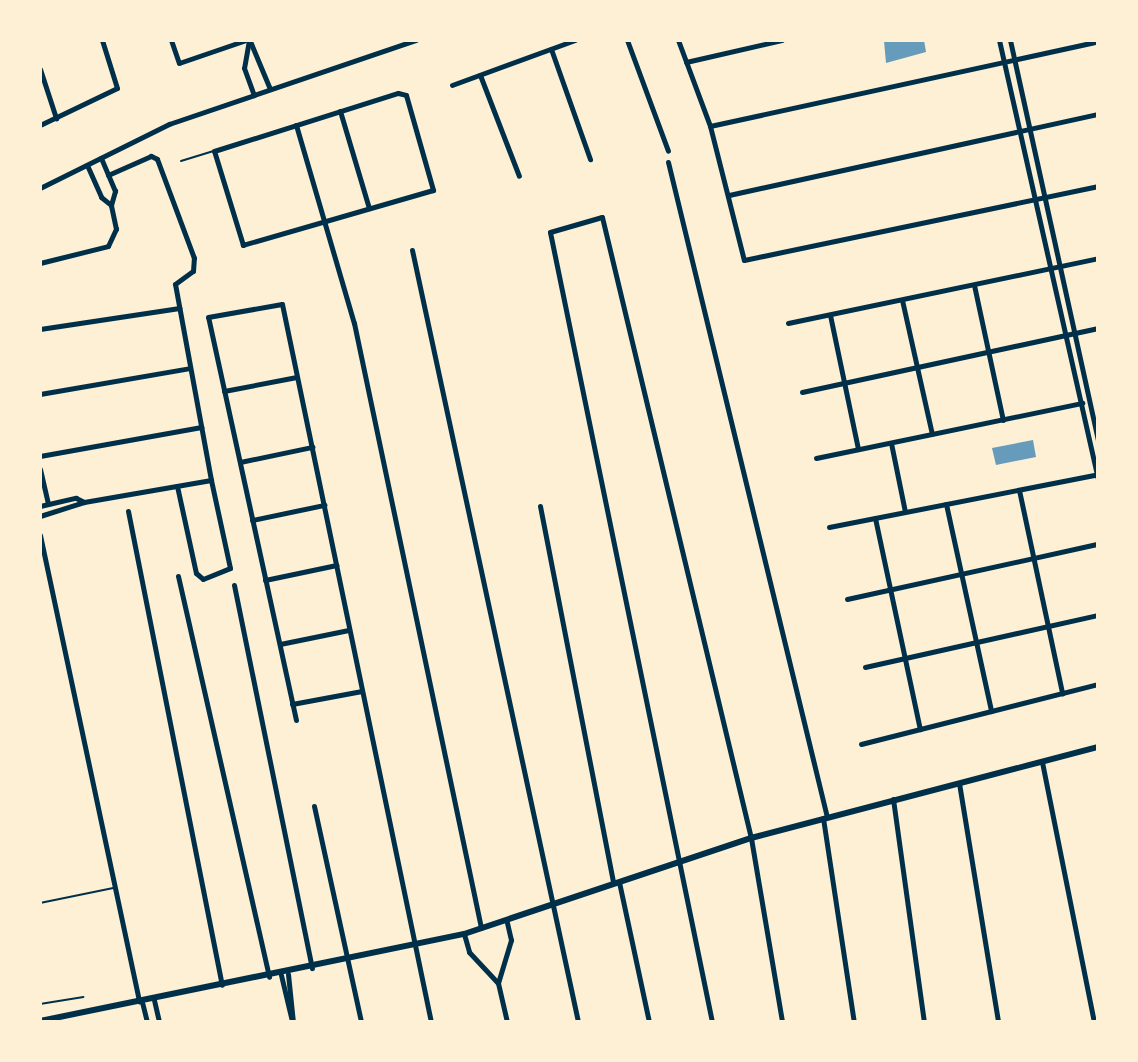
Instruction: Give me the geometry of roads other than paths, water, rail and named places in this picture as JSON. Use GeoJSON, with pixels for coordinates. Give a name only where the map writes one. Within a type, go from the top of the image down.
{"type":"FeatureCollection","features":[{"type":"Feature","properties":{"kind":"street"},"geometry":{"type":"LineString","coordinates":[[40,125],[117,88],[102,40]]}},
{"type":"Feature","properties":{"kind":"street"},"geometry":{"type":"LineString","coordinates":[[171,40],[179,63],[248,40]]}},
{"type":"Feature","properties":{"kind":"street"},"geometry":{"type":"LineString","coordinates":[[248,40],[270,89]]}},
{"type":"Feature","properties":{"kind":"street"},"geometry":{"type":"LineString","coordinates":[[248,40],[244,68],[254,95]]}},
{"type":"Feature","properties":{"kind":"street"},"geometry":{"type":"LineString","coordinates":[[40,188],[169,124],[416,40]]}},
{"type":"Feature","properties":{"kind":"street"},"geometry":{"type":"LineString","coordinates":[[452,85],[575,40]]}},
{"type":"Feature","properties":{"kind":"street"},"geometry":{"type":"LineString","coordinates":[[627,40],[668,151]]}},
{"type":"Feature","properties":{"kind":"street"},"geometry":{"type":"LineString","coordinates":[[678,40],[710,126],[744,260],[1098,186]]}},
{"type":"Feature","properties":{"kind":"street"},"geometry":{"type":"LineString","coordinates":[[686,62],[782,40]]}},
{"type":"Feature","properties":{"kind":"street"},"geometry":{"type":"LineString","coordinates":[[829,527],[1098,476],[999,40]]}},
{"type":"Feature","properties":{"kind":"street"},"geometry":{"type":"LineString","coordinates":[[1010,40],[1098,441]]}},
{"type":"Feature","properties":{"kind":"street"},"geometry":{"type":"LineString","coordinates":[[710,126],[1094,42]]}},
{"type":"Feature","properties":{"kind":"street"},"geometry":{"type":"LineString","coordinates":[[551,49],[590,159]]}},
{"type":"Feature","properties":{"kind":"street"},"geometry":{"type":"LineString","coordinates":[[40,69],[56,118]]}},
{"type":"Feature","properties":{"kind":"street"},"geometry":{"type":"LineString","coordinates":[[480,75],[519,176]]}},
{"type":"Feature","properties":{"kind":"street"},"geometry":{"type":"LineString","coordinates":[[398,93],[406,95],[433,190],[243,245],[214,151],[296,125],[398,93]]}},
{"type":"Feature","properties":{"kind":"street"},"geometry":{"type":"LineString","coordinates":[[340,111],[369,208]]}},
{"type":"Feature","properties":{"kind":"street"},"geometry":{"type":"LineString","coordinates":[[729,195],[1098,114]]}},
{"type":"Feature","properties":{"kind":"street"},"geometry":{"type":"LineString","coordinates":[[296,125],[327,220],[358,339],[482,929]]}},
{"type":"Feature","properties":{"kind":"street"},"geometry":{"type":"LineString","coordinates":[[108,175],[151,156],[157,159],[196,267],[175,284],[211,480],[230,563],[224,574],[203,579],[196,573],[177,486]]}},
{"type":"Feature","properties":{"kind":"street"},"geometry":{"type":"LineString","coordinates":[[40,263],[108,246],[116,229],[111,205],[115,191],[101,157]]}},
{"type":"Feature","properties":{"kind":"street"},"geometry":{"type":"LineString","coordinates":[[668,162],[825,817],[854,1022]]}},
{"type":"Feature","properties":{"kind":"street"},"geometry":{"type":"LineString","coordinates":[[87,165],[101,197],[111,205]]}},
{"type":"Feature","properties":{"kind":"street"},"geometry":{"type":"LineString","coordinates":[[712,1022],[676,862],[550,232],[602,217],[751,838],[782,1022]]}},
{"type":"Feature","properties":{"kind":"street"},"geometry":{"type":"LineString","coordinates":[[412,250],[578,1022]]}},
{"type":"Feature","properties":{"kind":"street"},"geometry":{"type":"LineString","coordinates":[[788,323],[1098,258]]}},
{"type":"Feature","properties":{"kind":"street"},"geometry":{"type":"LineString","coordinates":[[974,285],[1003,420]]}},
{"type":"Feature","properties":{"kind":"street"},"geometry":{"type":"LineString","coordinates":[[902,300],[932,434]]}},
{"type":"Feature","properties":{"kind":"street"},"geometry":{"type":"LineString","coordinates":[[296,720],[208,317],[282,304],[431,1022]]}},
{"type":"Feature","properties":{"kind":"street"},"geometry":{"type":"LineString","coordinates":[[40,329],[179,308]]}},
{"type":"Feature","properties":{"kind":"street"},"geometry":{"type":"LineString","coordinates":[[830,315],[858,449]]}},
{"type":"Feature","properties":{"kind":"street"},"geometry":{"type":"LineString","coordinates":[[802,392],[1098,328]]}},
{"type":"Feature","properties":{"kind":"street"},"geometry":{"type":"LineString","coordinates":[[40,394],[190,368]]}},
{"type":"Feature","properties":{"kind":"street"},"geometry":{"type":"LineString","coordinates":[[224,391],[297,377]]}},
{"type":"Feature","properties":{"kind":"street"},"geometry":{"type":"LineString","coordinates":[[816,458],[1089,402]]}},
{"type":"Feature","properties":{"kind":"street"},"geometry":{"type":"LineString","coordinates":[[40,456],[201,427]]}},
{"type":"Feature","properties":{"kind":"street"},"geometry":{"type":"LineString","coordinates":[[891,443],[905,512]]}},
{"type":"Feature","properties":{"kind":"street"},"geometry":{"type":"LineString","coordinates":[[240,462],[312,447]]}},
{"type":"Feature","properties":{"kind":"street"},"geometry":{"type":"LineString","coordinates":[[40,469],[48,504]]}},
{"type":"Feature","properties":{"kind":"street"},"geometry":{"type":"LineString","coordinates":[[40,516],[84,502],[211,480]]}},
{"type":"Feature","properties":{"kind":"street"},"geometry":{"type":"LineString","coordinates":[[1019,490],[1062,693]]}},
{"type":"Feature","properties":{"kind":"street"},"geometry":{"type":"LineString","coordinates":[[40,506],[76,498],[84,502]]}},
{"type":"Feature","properties":{"kind":"street"},"geometry":{"type":"LineString","coordinates":[[946,504],[991,711]]}},
{"type":"Feature","properties":{"kind":"street"},"geometry":{"type":"LineString","coordinates":[[252,520],[324,505]]}},
{"type":"Feature","properties":{"kind":"street"},"geometry":{"type":"LineString","coordinates":[[540,506],[616,883],[649,1022]]}},
{"type":"Feature","properties":{"kind":"street"},"geometry":{"type":"LineString","coordinates":[[128,511],[222,986]]}},
{"type":"Feature","properties":{"kind":"street"},"geometry":{"type":"LineString","coordinates":[[875,518],[920,729]]}},
{"type":"Feature","properties":{"kind":"street"},"geometry":{"type":"LineString","coordinates":[[40,535],[115,888],[147,1022]]}},
{"type":"Feature","properties":{"kind":"street"},"geometry":{"type":"LineString","coordinates":[[847,599],[1098,544]]}},
{"type":"Feature","properties":{"kind":"street"},"geometry":{"type":"LineString","coordinates":[[265,580],[336,565]]}},
{"type":"Feature","properties":{"kind":"street"},"geometry":{"type":"LineString","coordinates":[[178,576],[269,977]]}},
{"type":"Feature","properties":{"kind":"street"},"geometry":{"type":"LineString","coordinates":[[234,585],[312,968]]}},
{"type":"Feature","properties":{"kind":"street"},"geometry":{"type":"LineString","coordinates":[[865,667],[1098,615]]}},
{"type":"Feature","properties":{"kind":"street"},"geometry":{"type":"LineString","coordinates":[[279,644],[349,630]]}},
{"type":"Feature","properties":{"kind":"street"},"geometry":{"type":"LineString","coordinates":[[861,744],[1098,684]]}},
{"type":"Feature","properties":{"kind":"street"},"geometry":{"type":"LineString","coordinates":[[292,704],[362,691]]}},
{"type":"Feature","properties":{"kind":"street"},"geometry":{"type":"LineString","coordinates":[[40,1021],[284,974],[464,934],[751,838],[1098,747]]}},
{"type":"Feature","properties":{"kind":"street"},"geometry":{"type":"LineString","coordinates":[[1042,762],[1094,1022]]}},
{"type":"Feature","properties":{"kind":"street"},"geometry":{"type":"LineString","coordinates":[[959,783],[998,1022]]}},
{"type":"Feature","properties":{"kind":"street"},"geometry":{"type":"LineString","coordinates":[[893,799],[924,1022]]}},
{"type":"Feature","properties":{"kind":"street"},"geometry":{"type":"LineString","coordinates":[[314,806],[361,1022]]}},
{"type":"Feature","properties":{"kind":"street"},"geometry":{"type":"LineString","coordinates":[[507,922],[511,940],[498,983],[507,1022]]}},
{"type":"Feature","properties":{"kind":"street"},"geometry":{"type":"LineString","coordinates":[[464,934],[469,952],[498,983]]}},
{"type":"Feature","properties":{"kind":"street"},"geometry":{"type":"LineString","coordinates":[[284,974],[293,1022]]}},
{"type":"Feature","properties":{"kind":"street"},"geometry":{"type":"LineString","coordinates":[[154,1000],[159,1022]]}},
{"type":"Feature","properties":{"kind":"lane"},"geometry":{"type":"LineString","coordinates":[[181,161],[214,151]]}},
{"type":"Feature","properties":{"kind":"lane"},"geometry":{"type":"LineString","coordinates":[[40,903],[115,888]]}},
{"type":"Feature","properties":{"kind":"lane"},"geometry":{"type":"LineString","coordinates":[[40,1004],[83,997]]}},
{"type":"Feature","properties":{"kind":"water"},"geometry":{"type":"Polygon","coordinates":[[[924,40],[926,52],[886,63],[884,41],[924,40]]]}},
{"type":"Feature","properties":{"kind":"water"},"geometry":{"type":"Polygon","coordinates":[[[1033,440],[1036,457],[996,465],[992,448],[1033,440]]]}}]}
